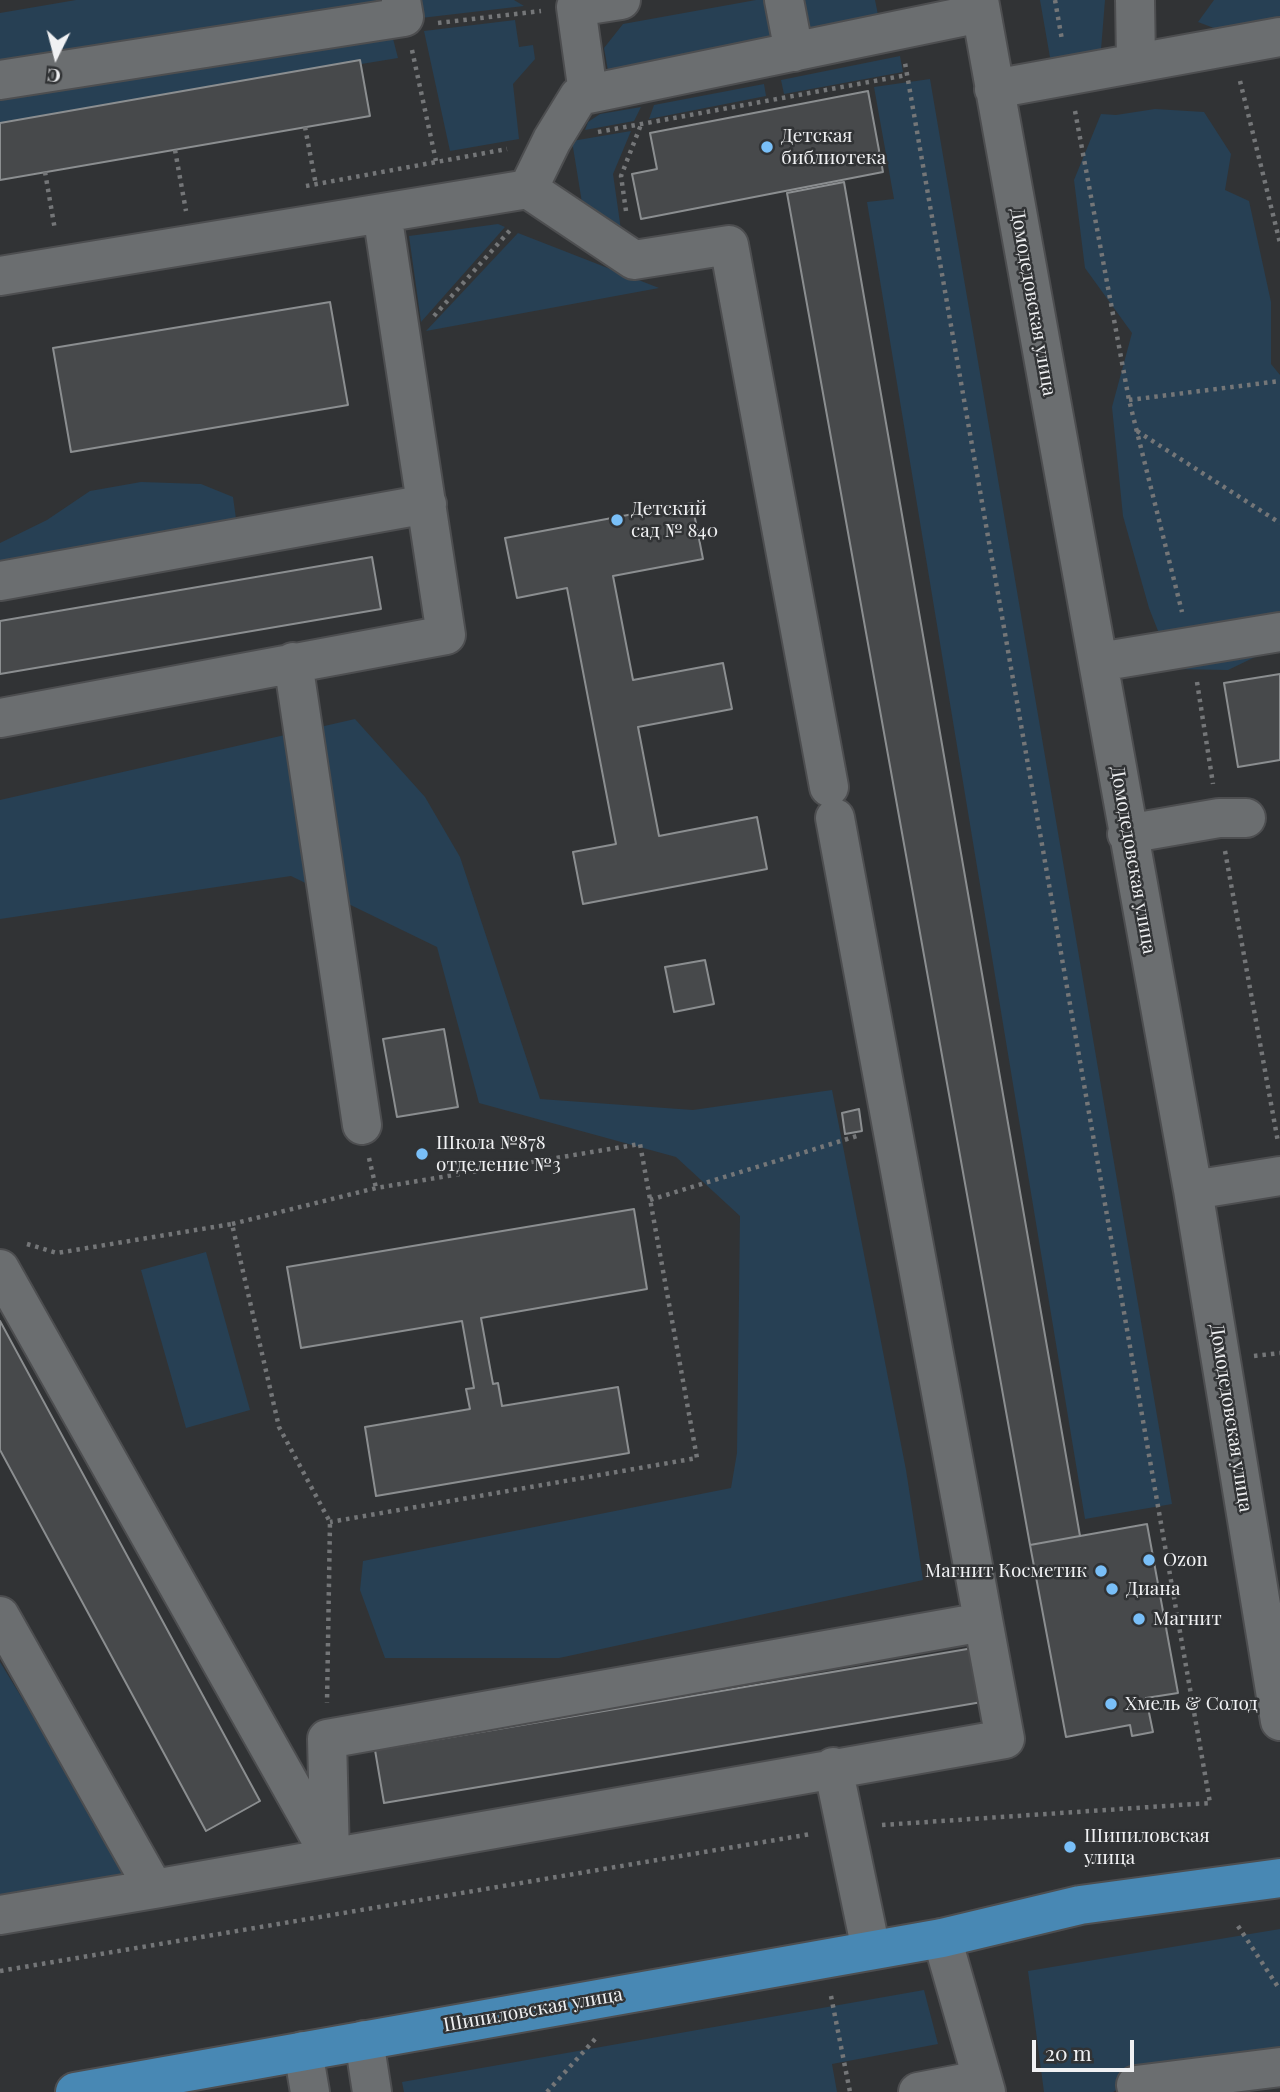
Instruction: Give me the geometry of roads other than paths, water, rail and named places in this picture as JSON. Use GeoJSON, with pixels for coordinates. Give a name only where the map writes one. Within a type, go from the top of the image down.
{"type":"FeatureCollection","features":[{"type":"Feature","properties":{"kind":"main road","name":"Шипиловская улица"},"geometry":{"type":"LineString","coordinates":[[75,2092],[942,1938],[1080,1905],[1280,1878]]}},
{"type":"Feature","properties":{"kind":"street"},"geometry":{"type":"LineString","coordinates":[[588,93],[576,7],[621,0]]}},
{"type":"Feature","properties":{"kind":"street"},"geometry":{"type":"LineString","coordinates":[[784,0],[794,52]]}},
{"type":"Feature","properties":{"kind":"street"},"geometry":{"type":"LineString","coordinates":[[1135,0],[1136,61]]}},
{"type":"Feature","properties":{"kind":"street"},"geometry":{"type":"LineString","coordinates":[[534,193],[552,140],[579,96],[899,30],[980,6]]}},
{"type":"Feature","properties":{"kind":"street","name":"Домодедовская улица"},"geometry":{"type":"LineString","coordinates":[[980,6],[1193,1190],[1280,1721]]}},
{"type":"Feature","properties":{"kind":"street"},"geometry":{"type":"LineString","coordinates":[[0,80],[404,14]]}},
{"type":"Feature","properties":{"kind":"street"},"geometry":{"type":"LineString","coordinates":[[994,89],[1136,61],[1280,37]]}},
{"type":"Feature","properties":{"kind":"street"},"geometry":{"type":"LineString","coordinates":[[0,276],[57,240],[191,244],[446,201],[534,193],[634,260],[729,245],[1005,1739],[0,1915]]}},
{"type":"Feature","properties":{"kind":"street"},"geometry":{"type":"LineString","coordinates":[[0,718],[446,635],[382,213]]}},
{"type":"Feature","properties":{"kind":"street"},"geometry":{"type":"LineString","coordinates":[[0,581],[427,504]]}},
{"type":"Feature","properties":{"kind":"street"},"geometry":{"type":"LineString","coordinates":[[1099,662],[1280,632]]}},
{"type":"Feature","properties":{"kind":"street"},"geometry":{"type":"LineString","coordinates":[[293,662],[362,1125]]}},
{"type":"Feature","properties":{"kind":"street"},"geometry":{"type":"LineString","coordinates":[[1127,834],[1233,818]]}},
{"type":"Feature","properties":{"kind":"street"},"geometry":{"type":"LineString","coordinates":[[1193,1190],[1280,1176]]}},
{"type":"Feature","properties":{"kind":"street"},"geometry":{"type":"LineString","coordinates":[[11,1256],[330,1856]]}},
{"type":"Feature","properties":{"kind":"street"},"geometry":{"type":"LineString","coordinates":[[0,1616],[154,1889]]}},
{"type":"Feature","properties":{"kind":"street"},"geometry":{"type":"LineString","coordinates":[[330,1856],[327,1739],[983,1622]]}},
{"type":"Feature","properties":{"kind":"street"},"geometry":{"type":"LineString","coordinates":[[833,1767],[871,1950]]}},
{"type":"Feature","properties":{"kind":"street"},"geometry":{"type":"LineString","coordinates":[[918,2092],[983,2086],[942,1938]]}},
{"type":"Feature","properties":{"kind":"street"},"geometry":{"type":"LineString","coordinates":[[364,2040],[372,2092]]}},
{"type":"Feature","properties":{"kind":"street"},"geometry":{"type":"LineString","coordinates":[[303,2051],[310,2092]]}},
{"type":"Feature","properties":{"kind":"street"},"geometry":{"type":"LineString","coordinates":[[1133,2090],[1280,2067]]}},
{"type":"Feature","properties":{"kind":"place","name":"Детская библиотека"},"geometry":{"type":"Point","coordinates":[767,147]}},
{"type":"Feature","properties":{"kind":"place","name":"Детский сад № 840"},"geometry":{"type":"Point","coordinates":[617,520]}},
{"type":"Feature","properties":{"kind":"place","name":"Школа №878 отделение №3"},"geometry":{"type":"Point","coordinates":[422,1154]}},
{"type":"Feature","properties":{"kind":"place","name":"Ozon"},"geometry":{"type":"Point","coordinates":[1149,1560]}},
{"type":"Feature","properties":{"kind":"place","name":"Магнит Косметик"},"geometry":{"type":"Point","coordinates":[1101,1571]}},
{"type":"Feature","properties":{"kind":"place","name":"Диана"},"geometry":{"type":"Point","coordinates":[1112,1589]}},
{"type":"Feature","properties":{"kind":"place","name":"Магнит"},"geometry":{"type":"Point","coordinates":[1139,1619]}},
{"type":"Feature","properties":{"kind":"place","name":"Хмель & Солод"},"geometry":{"type":"Point","coordinates":[1111,1704]}},
{"type":"Feature","properties":{"kind":"place","name":"Шипиловская улица"},"geometry":{"type":"Point","coordinates":[1070,1847]}}]}
